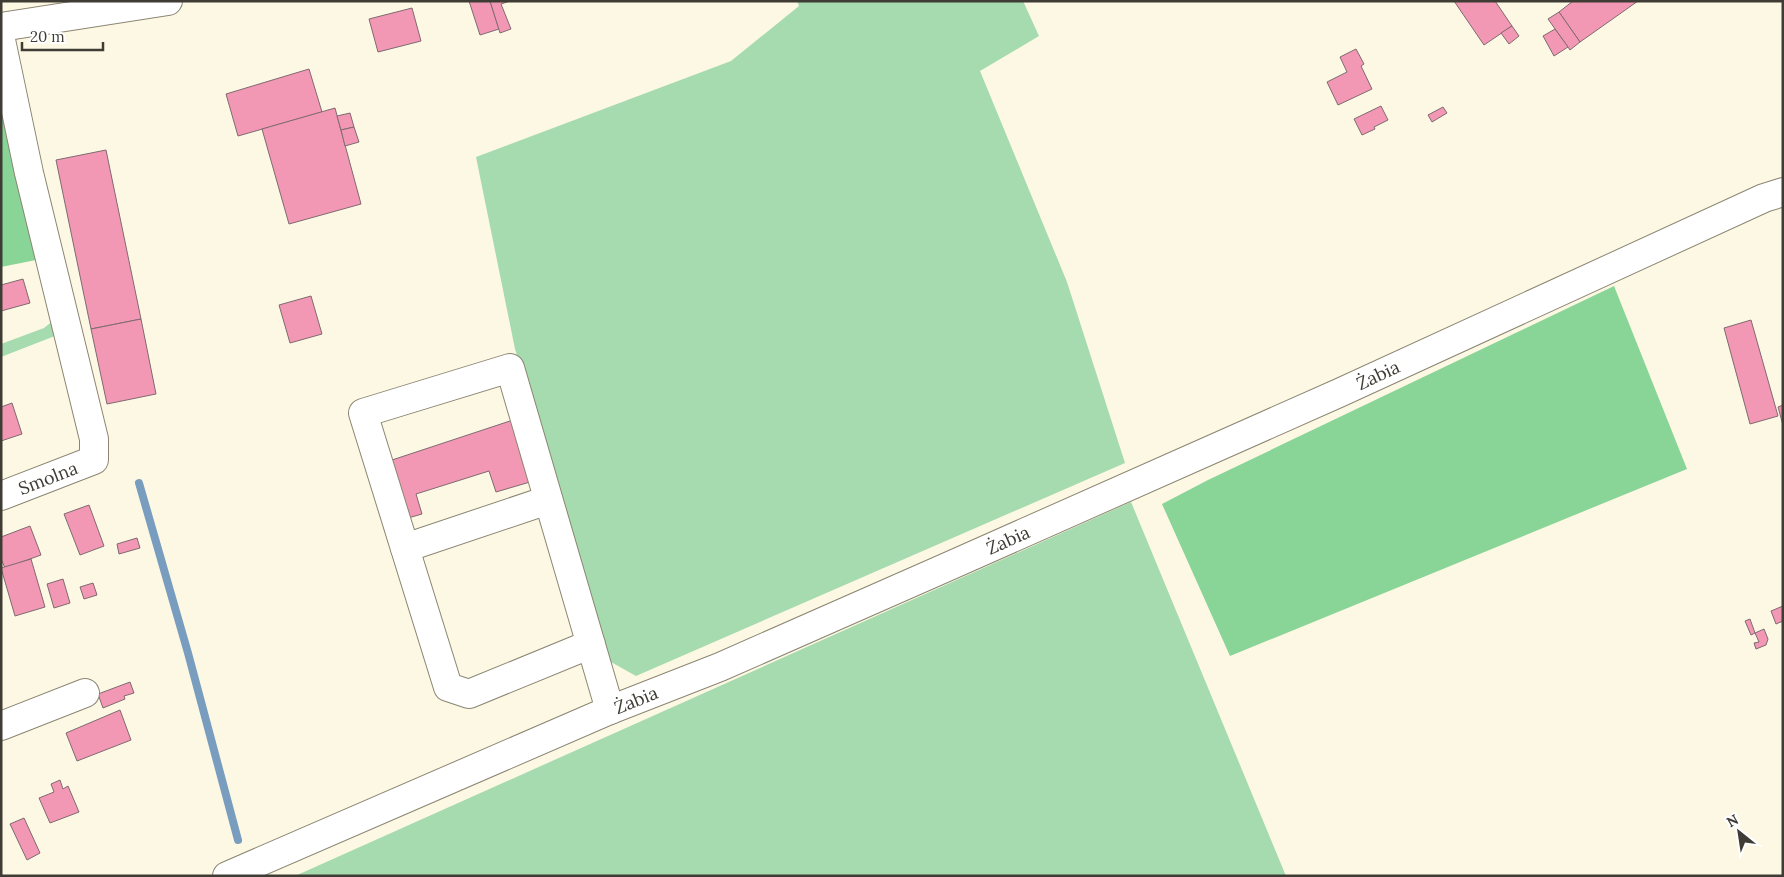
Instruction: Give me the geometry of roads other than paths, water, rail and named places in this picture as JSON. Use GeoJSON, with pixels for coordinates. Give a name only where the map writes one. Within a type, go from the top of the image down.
{"type":"FeatureCollection","features":[{"type":"Feature","properties":{"kind":"street"},"geometry":{"type":"LineString","coordinates":[[1,27],[168,1]]}},
{"type":"Feature","properties":{"kind":"street","name":"Smolna"},"geometry":{"type":"LineString","coordinates":[[1,40],[29,173],[65,327],[94,439],[94,460],[1,496]]}},
{"type":"Feature","properties":{"kind":"street","name":"Żabia"},"geometry":{"type":"LineString","coordinates":[[228,876],[610,710],[720,667],[1339,393],[1764,198],[1783,192]]}},
{"type":"Feature","properties":{"kind":"street"},"geometry":{"type":"LineString","coordinates":[[590,644],[469,694],[448,687],[362,413],[510,368],[610,710]]}},
{"type":"Feature","properties":{"kind":"street"},"geometry":{"type":"LineString","coordinates":[[405,548],[548,500]]}},
{"type":"Feature","properties":{"kind":"street"},"geometry":{"type":"LineString","coordinates":[[1,726],[85,693]]}},
{"type":"Feature","properties":{"kind":"waterway"},"geometry":{"type":"LineString","coordinates":[[139,483],[188,653],[238,840]]}}]}
